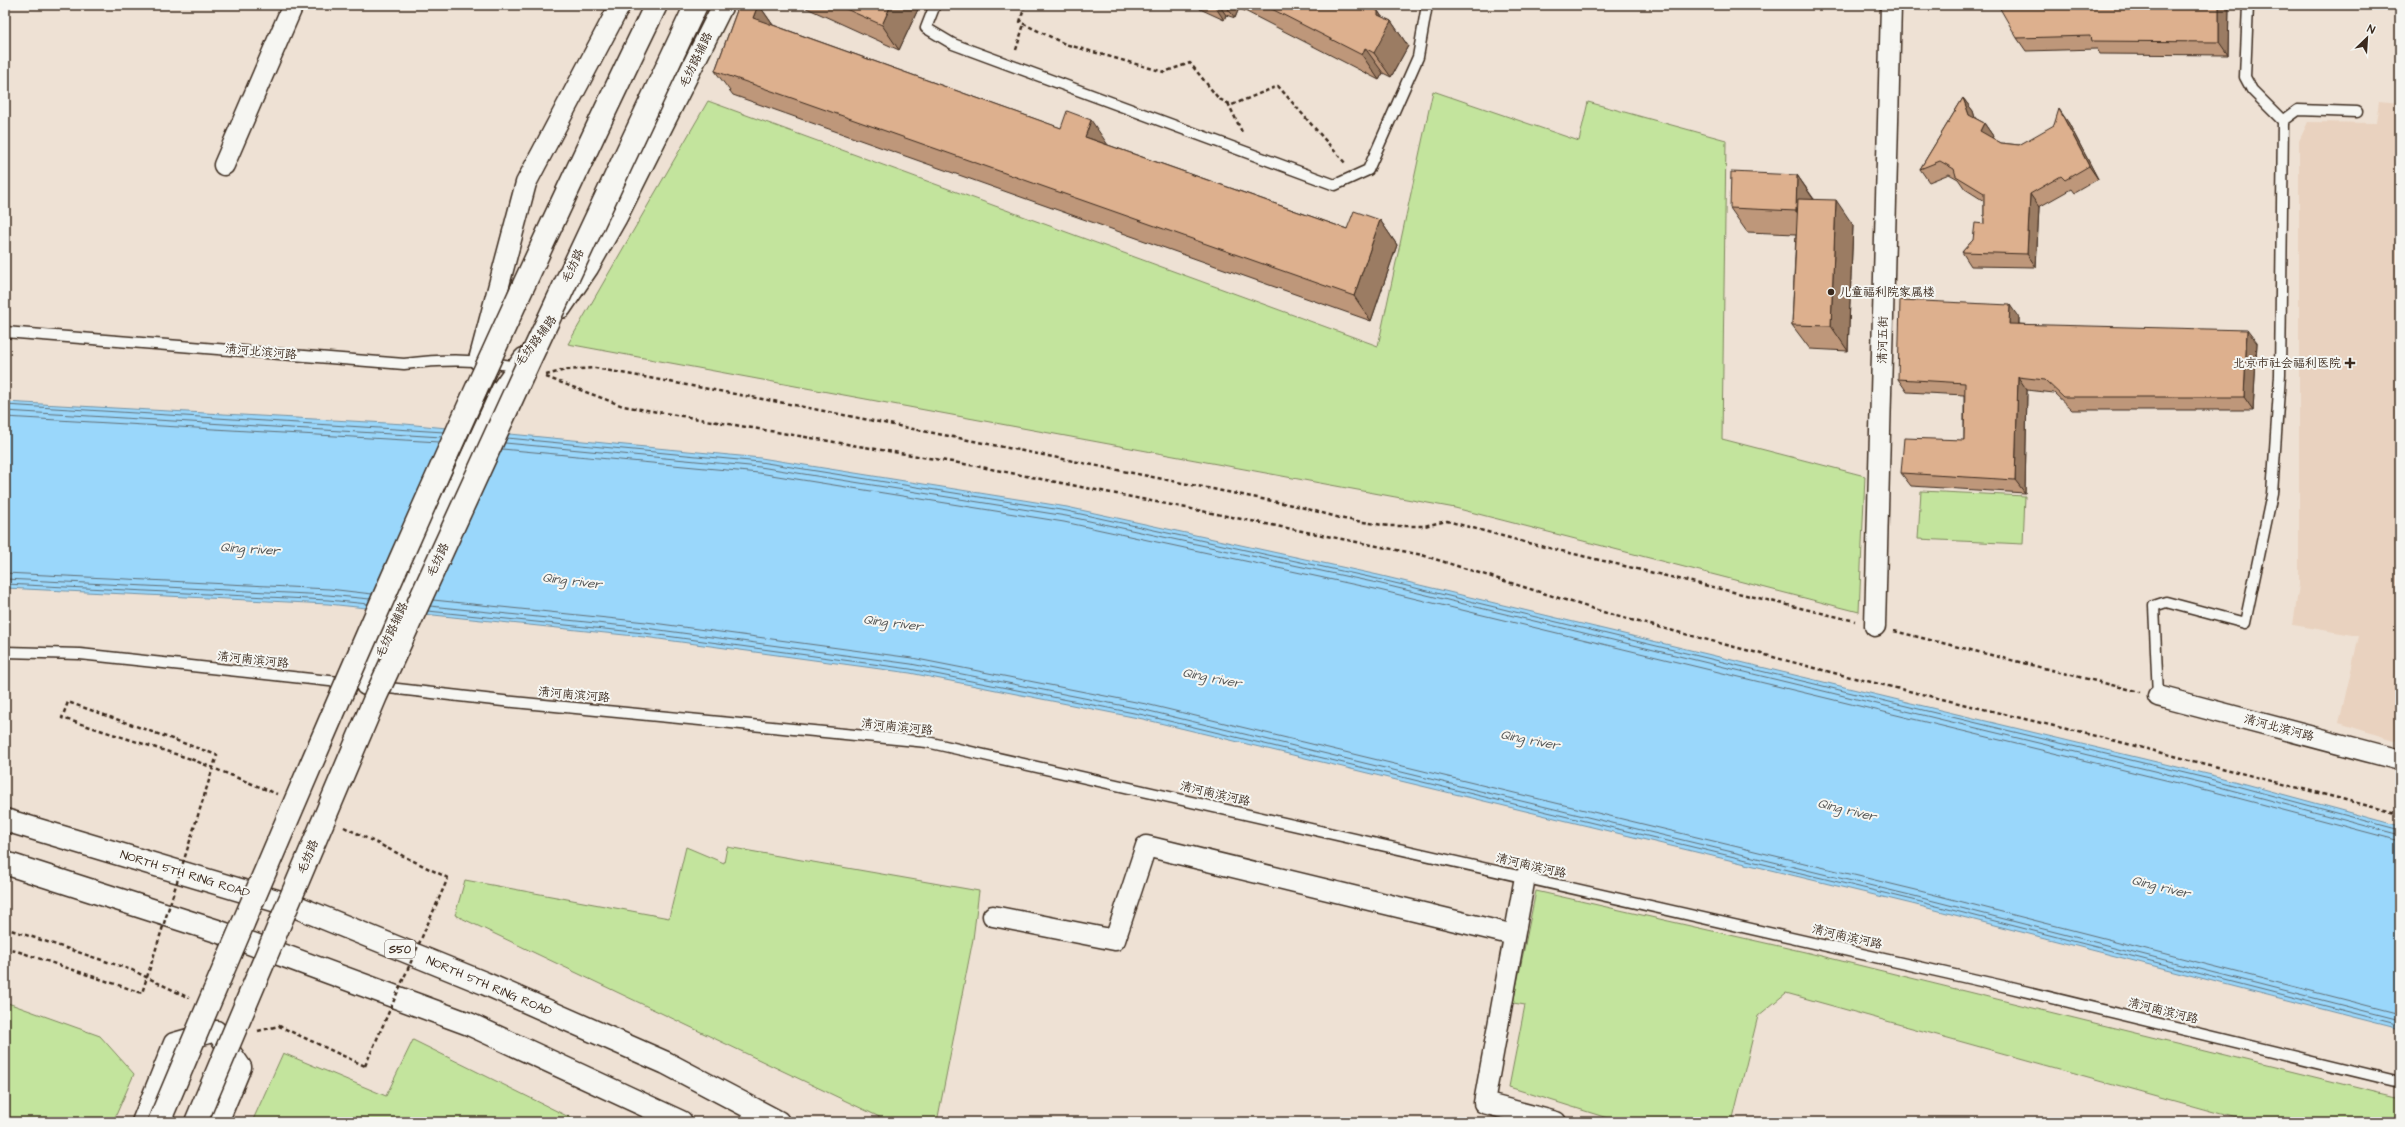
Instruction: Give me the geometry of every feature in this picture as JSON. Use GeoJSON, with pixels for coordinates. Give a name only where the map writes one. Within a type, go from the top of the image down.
{"type":"FeatureCollection","features":[{"type":"Feature","properties":{"kind":"main road"},"geometry":{"type":"LineString","coordinates":[[159,1122],[357,661],[568,185],[656,5]]}},
{"type":"Feature","properties":{"kind":"main road","name":"毛纺路"},"geometry":{"type":"LineString","coordinates":[[196,1122],[376,696],[526,366],[696,5]]}},
{"type":"Feature","properties":{"kind":"main road","name":"NORTH 5TH RING ROAD"},"geometry":{"type":"LineString","coordinates":[[5,820],[297,907],[484,983],[666,1063],[778,1122]]}},
{"type":"Feature","properties":{"kind":"main road"},"geometry":{"type":"LineString","coordinates":[[5,863],[217,931],[469,1024],[681,1122]]}},
{"type":"Feature","properties":{"kind":"street"},"geometry":{"type":"LineString","coordinates":[[224,165],[293,5]]}},
{"type":"Feature","properties":{"kind":"street"},"geometry":{"type":"LineString","coordinates":[[480,360],[526,183],[620,5]]}},
{"type":"Feature","properties":{"kind":"street","name":"毛纺路辅路"},"geometry":{"type":"LineString","coordinates":[[366,685],[380,659],[502,389],[588,268],[618,217],[723,5]]}},
{"type":"Feature","properties":{"kind":"street","name":"清河五街"},"geometry":{"type":"LineString","coordinates":[[1875,626],[1891,5]]}},
{"type":"Feature","properties":{"kind":"street","name":"清河北滨河路"},"geometry":{"type":"LineString","coordinates":[[2158,696],[2400,760]]}},
{"type":"Feature","properties":{"kind":"street"},"geometry":{"type":"LineString","coordinates":[[993,916],[1115,940],[1146,846],[1514,935]]}},
{"type":"Feature","properties":{"kind":"street"},"geometry":{"type":"LineString","coordinates":[[1525,877],[1484,1103],[1556,1122]]}},
{"type":"Feature","properties":{"kind":"street"},"geometry":{"type":"LineString","coordinates":[[142,1122],[174,1043],[216,1031],[241,1067],[218,1122]]}},
{"type":"Feature","properties":{"kind":"lane"},"geometry":{"type":"LineString","coordinates":[[935,5],[926,28],[953,44],[1335,185],[1368,170],[1418,57],[1427,5]]}},
{"type":"Feature","properties":{"kind":"lane"},"geometry":{"type":"LineString","coordinates":[[2158,696],[2154,606],[2166,602],[2245,622],[2272,494],[2280,375],[2283,121],[2252,90],[2245,77],[2248,5]]}},
{"type":"Feature","properties":{"kind":"lane"},"geometry":{"type":"LineString","coordinates":[[2283,121],[2298,110],[2357,112]]}},
{"type":"Feature","properties":{"kind":"lane","name":"清河北滨河路"},"geometry":{"type":"LineString","coordinates":[[5,332],[404,364],[443,360],[480,360],[517,367]]}},
{"type":"Feature","properties":{"kind":"lane","name":"清河南滨河路"},"geometry":{"type":"LineString","coordinates":[[5,652],[80,654],[503,701],[926,742],[2003,986],[2400,1082]]}},
{"type":"Feature","properties":{"kind":"path"},"geometry":{"type":"LineString","coordinates":[[1025,5],[1020,22],[1065,44],[1164,72],[1190,63],[1219,99],[1232,105],[1278,86],[1356,176]]}},
{"type":"Feature","properties":{"kind":"path"},"geometry":{"type":"LineString","coordinates":[[1011,65],[1024,24]]}},
{"type":"Feature","properties":{"kind":"path"},"geometry":{"type":"LineString","coordinates":[[1228,102],[1254,155]]}},
{"type":"Feature","properties":{"kind":"path"},"geometry":{"type":"LineString","coordinates":[[2158,696],[1875,626],[1536,545],[1447,521],[1424,526],[1390,526],[1344,518],[1297,506],[797,406],[595,368],[565,370],[542,376],[623,406],[976,466],[1422,555],[1616,616],[1838,674],[2105,738],[2400,814]]}},
{"type":"Feature","properties":{"kind":"path"},"geometry":{"type":"LineString","coordinates":[[5,947],[142,993],[217,755],[68,702],[62,718],[191,760],[278,795]]}},
{"type":"Feature","properties":{"kind":"path"},"geometry":{"type":"LineString","coordinates":[[257,1031],[279,1026],[364,1066],[448,878],[378,844]]}},
{"type":"Feature","properties":{"kind":"path"},"geometry":{"type":"LineString","coordinates":[[5,928],[132,970],[192,1000]]}},
{"type":"Feature","properties":{"kind":"shaded area","name":"北京市社会福利医院"},"geometry":{"type":"Polygon","coordinates":[[[2379,101],[2400,103],[2400,742],[2339,723],[2359,636],[2293,625],[2299,585],[2299,141],[2308,122],[2376,123],[2379,101]]]}},
{"type":"Feature","properties":{"kind":"green space"},"geometry":{"type":"Polygon","coordinates":[[[1433,91],[1579,141],[1588,102],[1726,140],[1722,439],[1865,476],[1859,612],[1455,508],[568,344],[708,101],[1378,346],[1433,91]]]}},
{"type":"Feature","properties":{"kind":"green space"},"geometry":{"type":"Polygon","coordinates":[[[1921,491],[2025,496],[2023,544],[1918,539],[1921,491]]]}},
{"type":"Feature","properties":{"kind":"green space"},"geometry":{"type":"Polygon","coordinates":[[[686,847],[724,863],[727,847],[979,891],[973,939],[937,1122],[890,1122],[455,915],[465,880],[669,918],[686,847]]]}},
{"type":"Feature","properties":{"kind":"green space"},"geometry":{"type":"Polygon","coordinates":[[[1536,891],[1805,952],[2400,1098],[2400,1122],[2250,1122],[1786,993],[1758,1016],[1732,1122],[1620,1122],[1509,1087],[1525,1005],[1513,1003],[1536,891]]]}},
{"type":"Feature","properties":{"kind":"green space"},"geometry":{"type":"Polygon","coordinates":[[[5,1002],[100,1036],[134,1074],[113,1122],[5,1122],[5,1002]]]}},
{"type":"Feature","properties":{"kind":"green space"},"geometry":{"type":"Polygon","coordinates":[[[413,1040],[579,1122],[252,1122],[283,1053],[386,1096],[413,1040]]]}},
{"type":"Feature","properties":{"kind":"water","name":"Qing river"},"geometry":{"type":"Polygon","coordinates":[[[5,402],[405,424],[761,458],[1067,507],[1378,575],[2219,777],[2400,826],[2400,1029],[1912,904],[1143,719],[910,673],[644,637],[328,604],[5,588],[5,402]]]}},
{"type":"Feature","properties":{"kind":"building"},"geometry":{"type":"Polygon","coordinates":[[[739,5],[758,5],[753,18],[1061,128],[1067,111],[1091,120],[1085,137],[1347,229],[1354,211],[1380,220],[1354,296],[715,71],[739,5]]]}},
{"type":"Feature","properties":{"kind":"building"},"geometry":{"type":"Polygon","coordinates":[[[837,5],[891,5],[882,25],[837,5]]]}},
{"type":"Feature","properties":{"kind":"building"},"geometry":{"type":"Polygon","coordinates":[[[1264,5],[1367,5],[1378,11],[1378,15],[1391,21],[1374,53],[1365,48],[1362,55],[1264,5]]]}},
{"type":"Feature","properties":{"kind":"building"},"geometry":{"type":"Polygon","coordinates":[[[1998,5],[2219,5],[2219,42],[2091,41],[2090,36],[2017,38],[1998,5]]]}},
{"type":"Feature","properties":{"kind":"building"},"geometry":{"type":"Polygon","coordinates":[[[1963,98],[1969,115],[1984,123],[1980,131],[2001,143],[2019,145],[2054,125],[2059,109],[2089,166],[2065,180],[2061,176],[2030,194],[2027,254],[1962,252],[1973,240],[1975,223],[1984,224],[1984,193],[1956,176],[1954,169],[1940,161],[1920,169],[1963,98]]]}},
{"type":"Feature","properties":{"kind":"building"},"geometry":{"type":"Polygon","coordinates":[[[1731,172],[1797,175],[1796,211],[1730,208],[1731,172]]]}},
{"type":"Feature","properties":{"kind":"building"},"geometry":{"type":"Polygon","coordinates":[[[1798,199],[1836,200],[1831,326],[1792,325],[1798,199]]]}},
{"type":"Feature","properties":{"kind":"building"},"geometry":{"type":"Polygon","coordinates":[[[1900,300],[2010,305],[2009,324],[2247,330],[2244,397],[2063,397],[2045,380],[2018,377],[2015,480],[1901,473],[1904,438],[1964,440],[1965,383],[1898,379],[1900,300]]]}},
{"type":"Feature","properties":{"kind":"place","name":"儿童福利院家属楼"},"geometry":{"type":"Point","coordinates":[1831,292]}},
{"type":"Feature","properties":{"kind":"place","name":"北京市社会福利医院"},"geometry":{"type":"Point","coordinates":[2350,363]}}]}
